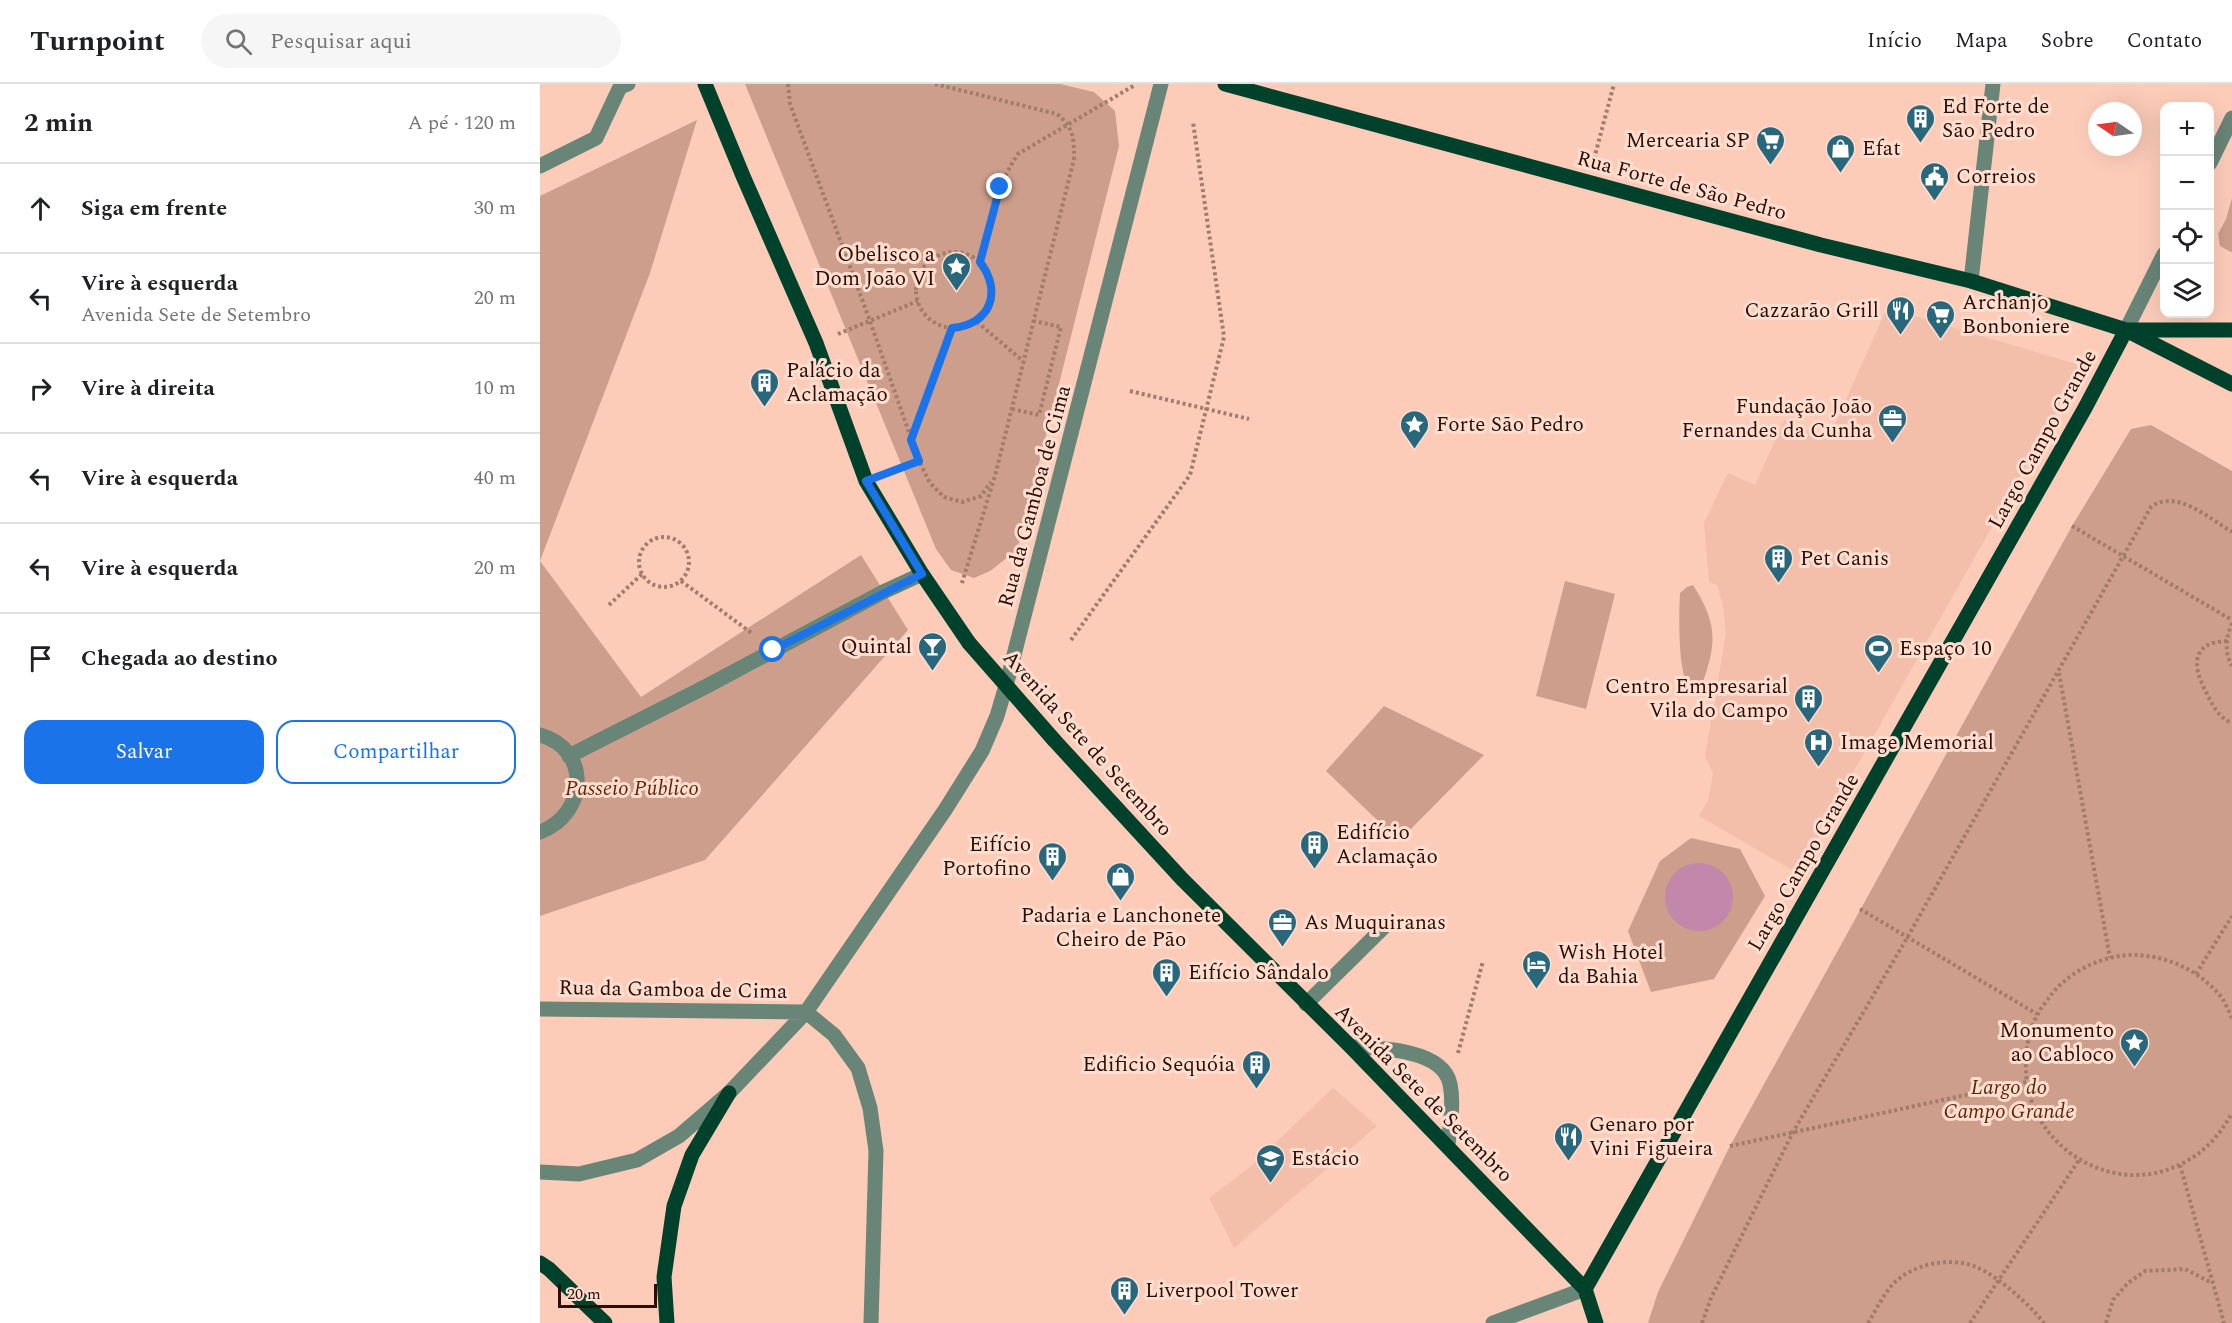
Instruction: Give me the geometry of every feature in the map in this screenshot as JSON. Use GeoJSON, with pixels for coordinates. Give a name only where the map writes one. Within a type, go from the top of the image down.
{"type":"FeatureCollection","features":[{"type":"Feature","properties":{"kind":"main road","name":"Rua Forte de São Pedro"},"geometry":{"type":"LineString","coordinates":[[1225,84],[1821,245],[1971,282],[2126,330]]}},
{"type":"Feature","properties":{"kind":"main road","name":"Avenida Sete de Setembro"},"geometry":{"type":"LineString","coordinates":[[709,88],[816,342],[866,481],[951,618],[969,643],[1054,740],[1182,879],[1448,1145],[1585,1289],[1596,1323]]}},
{"type":"Feature","properties":{"kind":"main road"},"geometry":{"type":"LineString","coordinates":[[2126,330],[2232,330]]}},
{"type":"Feature","properties":{"kind":"main road"},"geometry":{"type":"LineString","coordinates":[[2126,330],[2232,384]]}},
{"type":"Feature","properties":{"kind":"main road","name":"Largo Campo Grande"},"geometry":{"type":"LineString","coordinates":[[1585,1289],[2085,408],[2126,330]]}},
{"type":"Feature","properties":{"kind":"main road"},"geometry":{"type":"LineString","coordinates":[[667,1323],[664,1276],[674,1206],[692,1155],[729,1093]]}},
{"type":"Feature","properties":{"kind":"main road"},"geometry":{"type":"LineString","coordinates":[[540,1263],[605,1323]]}},
{"type":"Feature","properties":{"kind":"street"},"geometry":{"type":"LineString","coordinates":[[540,166],[596,138],[620,87],[628,84]]}},
{"type":"Feature","properties":{"kind":"street","name":"Rua da Gamboa de Cima"},"geometry":{"type":"LineString","coordinates":[[540,1172],[579,1174],[637,1160],[679,1136],[729,1093],[806,1012],[945,810],[982,751],[997,716],[1027,606],[1161,84]]}},
{"type":"Feature","properties":{"kind":"street"},"geometry":{"type":"LineString","coordinates":[[1971,282],[1993,84]]}},
{"type":"Feature","properties":{"kind":"street"},"geometry":{"type":"LineString","coordinates":[[2213,156],[2232,118]]}},
{"type":"Feature","properties":{"kind":"street"},"geometry":{"type":"LineString","coordinates":[[2126,330],[2160,262]]}},
{"type":"Feature","properties":{"kind":"street"},"geometry":{"type":"LineString","coordinates":[[569,756],[922,574]]}},
{"type":"Feature","properties":{"kind":"street"},"geometry":{"type":"LineString","coordinates":[[540,735],[560,745],[569,756],[576,771],[577,787],[574,803],[565,817],[552,827],[540,832]]}},
{"type":"Feature","properties":{"kind":"street"},"geometry":{"type":"LineString","coordinates":[[1306,1004],[1385,926]]}},
{"type":"Feature","properties":{"kind":"street","name":"Rua da Gamboa de Cima"},"geometry":{"type":"LineString","coordinates":[[540,1009],[806,1012]]}},
{"type":"Feature","properties":{"kind":"street"},"geometry":{"type":"LineString","coordinates":[[806,1012],[834,1035],[858,1068],[870,1108],[876,1151],[871,1323]]}},
{"type":"Feature","properties":{"kind":"street"},"geometry":{"type":"LineString","coordinates":[[1351,1047],[1399,1050],[1425,1059],[1443,1069],[1450,1083],[1448,1145]]}},
{"type":"Feature","properties":{"kind":"street"},"geometry":{"type":"LineString","coordinates":[[1493,1323],[1585,1289]]}},
{"type":"Feature","properties":{"kind":"path"},"geometry":{"type":"LineString","coordinates":[[788,84],[790,104],[911,440],[930,483],[944,496],[962,502],[981,496],[995,476]]}},
{"type":"Feature","properties":{"kind":"path"},"geometry":{"type":"LineString","coordinates":[[935,84],[1058,114],[1069,124],[1074,140],[1074,159],[995,476],[951,618]]}},
{"type":"Feature","properties":{"kind":"path"},"geometry":{"type":"LineString","coordinates":[[980,262],[1000,187],[1007,170],[1018,154],[1137,84]]}},
{"type":"Feature","properties":{"kind":"path"},"geometry":{"type":"LineString","coordinates":[[1586,181],[1614,84]]}},
{"type":"Feature","properties":{"kind":"path"},"geometry":{"type":"LineString","coordinates":[[1071,640],[1190,475],[1224,337],[1192,122]]}},
{"type":"Feature","properties":{"kind":"path"},"geometry":{"type":"LineString","coordinates":[[946,252],[970,255],[980,262],[988,273],[992,286],[991,299],[986,312],[976,322],[965,327],[952,328],[930,321],[922,312],[916,288],[918,276],[925,266],[946,252]]}},
{"type":"Feature","properties":{"kind":"path"},"geometry":{"type":"LineString","coordinates":[[816,342],[918,301]]}},
{"type":"Feature","properties":{"kind":"path"},"geometry":{"type":"LineString","coordinates":[[1012,409],[1039,415],[1048,382],[1061,327],[1034,321]]}},
{"type":"Feature","properties":{"kind":"path"},"geometry":{"type":"LineString","coordinates":[[976,322],[1023,361]]}},
{"type":"Feature","properties":{"kind":"path"},"geometry":{"type":"LineString","coordinates":[[911,440],[952,328]]}},
{"type":"Feature","properties":{"kind":"path"},"geometry":{"type":"LineString","coordinates":[[1130,392],[1248,419]]}},
{"type":"Feature","properties":{"kind":"path"},"geometry":{"type":"LineString","coordinates":[[866,481],[919,461]]}},
{"type":"Feature","properties":{"kind":"path"},"geometry":{"type":"LineString","coordinates":[[1702,1323],[1711,1298],[1793,1132],[1907,938],[2151,507],[2157,502],[2171,500],[2186,505],[2232,532]]}},
{"type":"Feature","properties":{"kind":"path"},"geometry":{"type":"LineString","coordinates":[[2072,526],[2232,622],[2226,648],[2232,666]]}},
{"type":"Feature","properties":{"kind":"path"},"geometry":{"type":"LineString","coordinates":[[665,537],[673,538],[686,549],[689,566],[687,575],[681,581],[668,588],[660,588],[652,585],[642,574],[639,557],[648,542],[665,537]]}},
{"type":"Feature","properties":{"kind":"path"},"geometry":{"type":"LineString","coordinates":[[609,605],[642,574]]}},
{"type":"Feature","properties":{"kind":"path"},"geometry":{"type":"LineString","coordinates":[[681,581],[773,650]]}},
{"type":"Feature","properties":{"kind":"path"},"geometry":{"type":"LineString","coordinates":[[2227,641],[2216,641],[2200,650],[2195,662],[2198,676],[2212,703],[2220,714],[2232,723]]}},
{"type":"Feature","properties":{"kind":"path"},"geometry":{"type":"LineString","coordinates":[[2058,673],[2110,958]]}},
{"type":"Feature","properties":{"kind":"path"},"geometry":{"type":"LineString","coordinates":[[1860,909],[2037,1014]]}},
{"type":"Feature","properties":{"kind":"path"},"geometry":{"type":"LineString","coordinates":[[2196,974],[2232,916]]}},
{"type":"Feature","properties":{"kind":"path"},"geometry":{"type":"LineString","coordinates":[[2232,1018],[2222,998],[2196,974],[2176,963],[2154,957],[2132,955],[2110,958],[2081,969],[2056,988],[2037,1014],[2029,1036],[2025,1059],[2026,1082],[2031,1101],[2050,1135],[2063,1149],[2079,1160],[2103,1170],[2129,1175],[2154,1173],[2180,1165],[2200,1152],[2218,1135],[2232,1114]]}},
{"type":"Feature","properties":{"kind":"path"},"geometry":{"type":"LineString","coordinates":[[1450,1083],[1484,961]]}},
{"type":"Feature","properties":{"kind":"path"},"geometry":{"type":"LineString","coordinates":[[1730,1146],[2026,1082]]}},
{"type":"Feature","properties":{"kind":"path"},"geometry":{"type":"LineString","coordinates":[[1970,1323],[2079,1160]]}},
{"type":"Feature","properties":{"kind":"path"},"geometry":{"type":"LineString","coordinates":[[2180,1165],[2224,1323]]}},
{"type":"Feature","properties":{"kind":"path"},"geometry":{"type":"LineString","coordinates":[[1868,1323],[1894,1283],[1908,1273],[1941,1262],[1976,1267],[1998,1281],[2036,1312],[2044,1323]]}},
{"type":"Feature","properties":{"kind":"path"},"geometry":{"type":"LineString","coordinates":[[2106,1323],[2113,1300],[2128,1283],[2145,1271],[2185,1269],[2213,1283]]}},
{"type":"Feature","properties":{"kind":"shaded area"},"geometry":{"type":"Polygon","coordinates":[[[1887,308],[2083,366],[1833,808],[1799,874],[1699,816],[1708,800],[1713,773],[1705,756],[1726,634],[1723,606],[1717,585],[1709,582],[1704,523],[1728,473],[1755,485],[1784,420],[1828,440],[1887,308]]]}},
{"type":"Feature","properties":{"kind":"shaded area"},"geometry":{"type":"Polygon","coordinates":[[[1699,863],[1712,866],[1723,873],[1730,884],[1733,897],[1730,910],[1723,921],[1712,928],[1699,931],[1686,928],[1675,921],[1668,910],[1665,897],[1668,884],[1675,873],[1686,866],[1699,863]]]}},
{"type":"Feature","properties":{"kind":"shaded area","name":"Estácio"},"geometry":{"type":"Polygon","coordinates":[[[1333,1088],[1377,1126],[1234,1248],[1209,1198],[1250,1167],[1333,1088]]]}},
{"type":"Feature","properties":{"kind":"green space"},"geometry":{"type":"Polygon","coordinates":[[[745,84],[1060,84],[1094,92],[1115,111],[1119,146],[1017,550],[990,571],[974,578],[951,570],[936,549],[745,84]]]}},
{"type":"Feature","properties":{"kind":"green space"},"geometry":{"type":"Polygon","coordinates":[[[697,120],[650,273],[540,561],[540,196],[697,120]]]}},
{"type":"Feature","properties":{"kind":"green space"},"geometry":{"type":"Polygon","coordinates":[[[2232,198],[2231,252],[2220,246],[2218,234],[2226,219],[2232,198]]]}},
{"type":"Feature","properties":{"kind":"green space","name":"Largo do Campo Grande"},"geometry":{"type":"Polygon","coordinates":[[[2151,425],[2232,471],[2232,1323],[1648,1323],[1658,1292],[1730,1146],[2072,526],[2131,429],[2151,425]]]}},
{"type":"Feature","properties":{"kind":"green space","name":"Passeio Público"},"geometry":{"type":"Polygon","coordinates":[[[861,555],[908,630],[705,860],[540,916],[540,561],[641,697],[861,555]]]}},
{"type":"Feature","properties":{"kind":"green space"},"geometry":{"type":"Polygon","coordinates":[[[1565,581],[1615,594],[1586,709],[1536,696],[1565,581]]]}},
{"type":"Feature","properties":{"kind":"green space"},"geometry":{"type":"Polygon","coordinates":[[[1693,585],[1711,623],[1712,646],[1701,687],[1691,690],[1683,672],[1679,615],[1680,593],[1693,585]]]}},
{"type":"Feature","properties":{"kind":"green space"},"geometry":{"type":"Polygon","coordinates":[[[1384,706],[1484,755],[1399,841],[1326,771],[1384,706]]]}},
{"type":"Feature","properties":{"kind":"green space"},"geometry":{"type":"Polygon","coordinates":[[[1691,838],[1740,849],[1765,896],[1714,979],[1651,992],[1628,931],[1660,861],[1691,838]]]}},
{"type":"Feature","properties":{"kind":"place","name":"Ed Forte de São Pedro"},"geometry":{"type":"Point","coordinates":[1921,144]}},
{"type":"Feature","properties":{"kind":"place","name":"Mercearia SP"},"geometry":{"type":"Point","coordinates":[1771,166]}},
{"type":"Feature","properties":{"kind":"place","name":"Efat"},"geometry":{"type":"Point","coordinates":[1841,174]}},
{"type":"Feature","properties":{"kind":"place","name":"Correios"},"geometry":{"type":"Point","coordinates":[1935,202]}},
{"type":"Feature","properties":{"kind":"place","name":"Obelisco a Dom João VI"},"geometry":{"type":"Point","coordinates":[956,292]}},
{"type":"Feature","properties":{"kind":"place","name":"Cazzarão Grill"},"geometry":{"type":"Point","coordinates":[1900,336]}},
{"type":"Feature","properties":{"kind":"place","name":"Archanjo Bonboniere"},"geometry":{"type":"Point","coordinates":[1941,340]}},
{"type":"Feature","properties":{"kind":"place","name":"Palácio da Aclamação"},"geometry":{"type":"Point","coordinates":[765,408]}},
{"type":"Feature","properties":{"kind":"place","name":"Fundação João Fernandes da Cunha"},"geometry":{"type":"Point","coordinates":[1893,444]}},
{"type":"Feature","properties":{"kind":"place","name":"Forte São Pedro"},"geometry":{"type":"Point","coordinates":[1415,450]}},
{"type":"Feature","properties":{"kind":"place","name":"Pet Canis"},"geometry":{"type":"Point","coordinates":[1779,584]}},
{"type":"Feature","properties":{"kind":"place","name":"Quintal"},"geometry":{"type":"Point","coordinates":[933,672]}},
{"type":"Feature","properties":{"kind":"place","name":"Espaço 10"},"geometry":{"type":"Point","coordinates":[1878,674]}},
{"type":"Feature","properties":{"kind":"place","name":"Centro Empresarial Vila do Campo"},"geometry":{"type":"Point","coordinates":[1809,724]}},
{"type":"Feature","properties":{"kind":"place","name":"Image Memorial"},"geometry":{"type":"Point","coordinates":[1819,768]}},
{"type":"Feature","properties":{"kind":"place","name":"Edifício Aclamação"},"geometry":{"type":"Point","coordinates":[1315,870]}},
{"type":"Feature","properties":{"kind":"place","name":"Eifício Portofino"},"geometry":{"type":"Point","coordinates":[1052,882]}},
{"type":"Feature","properties":{"kind":"place","name":"Padaria e Lanchonete Cheiro de Pão"},"geometry":{"type":"Point","coordinates":[1121,902]}},
{"type":"Feature","properties":{"kind":"place","name":"As Muquiranas"},"geometry":{"type":"Point","coordinates":[1283,948]}},
{"type":"Feature","properties":{"kind":"place","name":"Wish Hotel da Bahia"},"geometry":{"type":"Point","coordinates":[1537,990]}},
{"type":"Feature","properties":{"kind":"place","name":"Eifício Sândalo"},"geometry":{"type":"Point","coordinates":[1167,998]}},
{"type":"Feature","properties":{"kind":"place","name":"Monumento ao Cabloco"},"geometry":{"type":"Point","coordinates":[2135,1068]}},
{"type":"Feature","properties":{"kind":"place","name":"Edificio Sequóia"},"geometry":{"type":"Point","coordinates":[1256,1090]}},
{"type":"Feature","properties":{"kind":"place","name":"Genaro por Vini Figueira"},"geometry":{"type":"Point","coordinates":[1568,1162]}},
{"type":"Feature","properties":{"kind":"place","name":"Estácio"},"geometry":{"type":"Point","coordinates":[1270,1184]}},
{"type":"Feature","properties":{"kind":"place","name":"Liverpool Tower"},"geometry":{"type":"Point","coordinates":[1124,1316]}},
{"type":"Feature","properties":{"kind":"route"},"geometry":{"type":"LineString","coordinates":[[773,650],[922,574],[866,481],[919,461],[911,440],[952,328],[965,327],[976,322],[986,312],[991,299],[992,286],[988,273],[980,262],[1000,187]]}}]}
